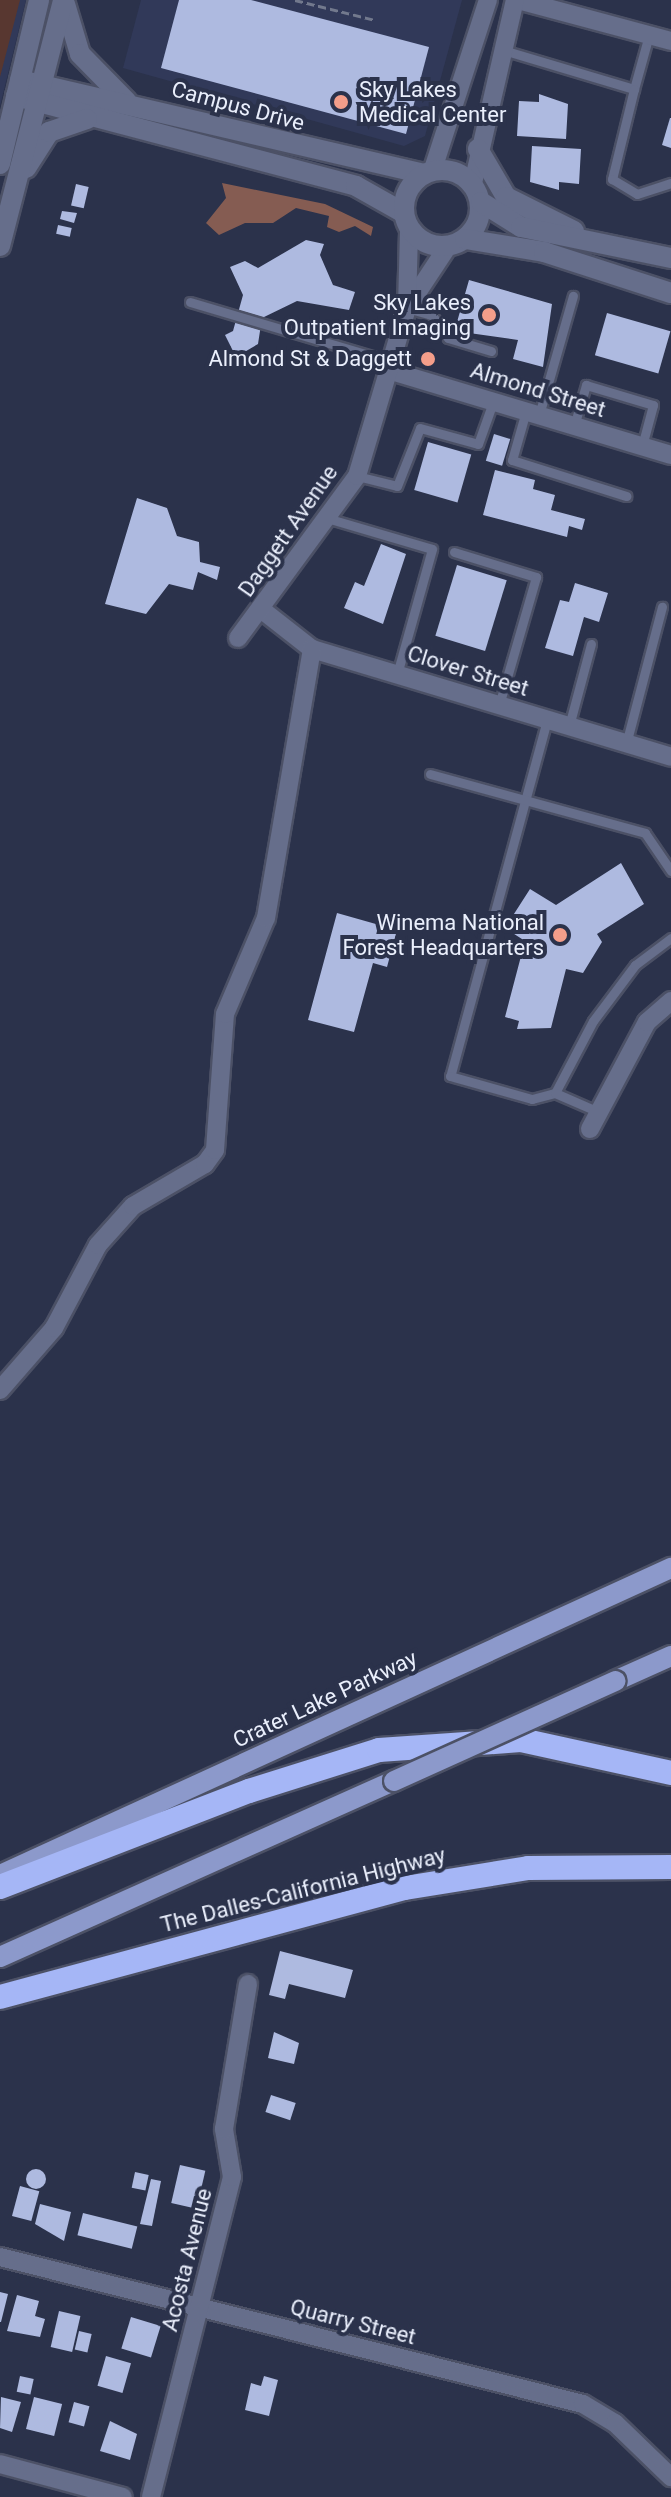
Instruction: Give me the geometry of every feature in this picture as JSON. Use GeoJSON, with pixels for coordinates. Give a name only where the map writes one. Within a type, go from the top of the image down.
{"type":"FeatureCollection","features":[{"type":"Feature","properties":{"kind":"highway"},"geometry":{"type":"LineString","coordinates":[[0,1887],[249,1791],[379,1750],[521,1740],[671,1773]]}},
{"type":"Feature","properties":{"kind":"highway","name":"The Dalles-California Highway"},"geometry":{"type":"LineString","coordinates":[[0,1997],[405,1888],[528,1868],[671,1867]]}},
{"type":"Feature","properties":{"kind":"main road","name":"Crater Lake Parkway"},"geometry":{"type":"LineString","coordinates":[[0,1875],[671,1568]]}},
{"type":"Feature","properties":{"kind":"main road"},"geometry":{"type":"LineString","coordinates":[[0,1957],[671,1656]]}},
{"type":"Feature","properties":{"kind":"street"},"geometry":{"type":"LineString","coordinates":[[0,164],[4,132],[39,0]]}},
{"type":"Feature","properties":{"kind":"street"},"geometry":{"type":"LineString","coordinates":[[0,246],[63,0]]}},
{"type":"Feature","properties":{"kind":"street"},"geometry":{"type":"LineString","coordinates":[[63,0],[80,54],[127,102]]}},
{"type":"Feature","properties":{"kind":"street"},"geometry":{"type":"LineString","coordinates":[[407,221],[408,191],[428,172],[488,0]]}},
{"type":"Feature","properties":{"kind":"street"},"geometry":{"type":"LineString","coordinates":[[456,242],[478,223],[478,149],[500,49],[516,0],[671,41]]}},
{"type":"Feature","properties":{"kind":"street","name":"Campus Drive"},"geometry":{"type":"LineString","coordinates":[[18,88],[42,82],[428,172]]}},
{"type":"Feature","properties":{"kind":"street"},"geometry":{"type":"LineString","coordinates":[[18,88],[36,103],[91,119],[342,182],[407,221],[425,242],[456,242],[544,252],[671,293]]}},
{"type":"Feature","properties":{"kind":"street"},"geometry":{"type":"LineString","coordinates":[[15,190],[49,132],[91,119]]}},
{"type":"Feature","properties":{"kind":"street"},"geometry":{"type":"LineString","coordinates":[[478,149],[506,197],[581,235]]}},
{"type":"Feature","properties":{"kind":"street"},"geometry":{"type":"LineString","coordinates":[[428,172],[477,192],[521,227],[581,235],[671,258]]}},
{"type":"Feature","properties":{"kind":"street","name":"Daggett Avenue"},"geometry":{"type":"LineString","coordinates":[[238,638],[330,519],[357,476],[407,308],[407,221]]}},
{"type":"Feature","properties":{"kind":"street","name":"Daggett Avenue"},"geometry":{"type":"LineString","coordinates":[[407,308],[456,242]]}},
{"type":"Feature","properties":{"kind":"street","name":"Almond Street"},"geometry":{"type":"LineString","coordinates":[[392,366],[494,402],[671,455]]}},
{"type":"Feature","properties":{"kind":"street","name":"Clover Street"},"geometry":{"type":"LineString","coordinates":[[262,610],[312,649],[671,757]]}},
{"type":"Feature","properties":{"kind":"street"},"geometry":{"type":"LineString","coordinates":[[0,1390],[54,1328],[98,1245],[133,1206],[205,1164],[215,1150],[225,1014],[266,918],[312,649]]}},
{"type":"Feature","properties":{"kind":"street"},"geometry":{"type":"LineString","coordinates":[[590,1129],[647,1022],[671,1001]]}},
{"type":"Feature","properties":{"kind":"street","name":"Acosta Avenue"},"geometry":{"type":"LineString","coordinates":[[151,2497],[232,2177],[224,2129],[248,1984]]}},
{"type":"Feature","properties":{"kind":"street","name":"Quarry Street"},"geometry":{"type":"LineString","coordinates":[[0,2257],[583,2404],[615,2423],[671,2477]]}},
{"type":"Feature","properties":{"kind":"street"},"geometry":{"type":"LineString","coordinates":[[0,2464],[123,2497]]}},
{"type":"Feature","properties":{"kind":"lane"},"geometry":{"type":"LineString","coordinates":[[649,35],[612,179],[637,194],[671,183]]}},
{"type":"Feature","properties":{"kind":"lane"},"geometry":{"type":"LineString","coordinates":[[500,49],[634,89]]}},
{"type":"Feature","properties":{"kind":"lane"},"geometry":{"type":"LineString","coordinates":[[573,296],[512,460],[626,496]]}},
{"type":"Feature","properties":{"kind":"lane"},"geometry":{"type":"LineString","coordinates":[[190,302],[392,366]]}},
{"type":"Feature","properties":{"kind":"lane"},"geometry":{"type":"LineString","coordinates":[[407,308],[432,315],[448,338],[491,351]]}},
{"type":"Feature","properties":{"kind":"lane"},"geometry":{"type":"LineString","coordinates":[[574,426],[586,385],[653,405],[642,446]]}},
{"type":"Feature","properties":{"kind":"lane"},"geometry":{"type":"LineString","coordinates":[[357,476],[397,486],[420,428],[478,444],[494,402]]}},
{"type":"Feature","properties":{"kind":"lane"},"geometry":{"type":"LineString","coordinates":[[330,519],[432,549],[397,674]]}},
{"type":"Feature","properties":{"kind":"lane"},"geometry":{"type":"LineString","coordinates":[[454,552],[536,577],[499,705]]}},
{"type":"Feature","properties":{"kind":"lane"},"geometry":{"type":"LineString","coordinates":[[626,744],[662,607]]}},
{"type":"Feature","properties":{"kind":"lane"},"geometry":{"type":"LineString","coordinates":[[569,726],[591,644]]}},
{"type":"Feature","properties":{"kind":"lane"},"geometry":{"type":"LineString","coordinates":[[547,720],[528,799],[450,1076],[532,1099],[555,1093],[599,1112]]}},
{"type":"Feature","properties":{"kind":"lane"},"geometry":{"type":"LineString","coordinates":[[430,774],[645,833],[671,871]]}},
{"type":"Feature","properties":{"kind":"lane"},"geometry":{"type":"LineString","coordinates":[[555,1093],[601,1010],[635,965],[671,938]]}},
{"type":"Feature","properties":{"kind":"path"},"geometry":{"type":"LineString","coordinates":[[295,0],[375,20]]}},
{"type":"Feature","properties":{"kind":"shaded area"},"geometry":{"type":"Polygon","coordinates":[[[0,0],[26,0],[0,106],[0,0]]]}},
{"type":"Feature","properties":{"kind":"shaded area"},"geometry":{"type":"Polygon","coordinates":[[[0,0],[20,0],[0,77],[0,0]]]}},
{"type":"Feature","properties":{"kind":"shaded area","name":"Sky Lakes Medical Center"},"geometry":{"type":"Polygon","coordinates":[[[141,0],[462,0],[425,136],[404,146],[123,68],[141,0]]]}},
{"type":"Feature","properties":{"kind":"shaded area"},"geometry":{"type":"Polygon","coordinates":[[[222,183],[325,204],[373,227],[371,236],[355,226],[339,232],[327,227],[329,216],[296,208],[273,223],[245,223],[219,235],[206,223],[226,198],[222,183]]]}},
{"type":"Feature","properties":{"kind":"building","name":"Sky Lakes Medical Center"},"geometry":{"type":"Polygon","coordinates":[[[179,0],[251,0],[429,47],[406,134],[161,68],[179,0]]]}},
{"type":"Feature","properties":{"kind":"building"},"geometry":{"type":"Polygon","coordinates":[[[539,94],[568,104],[566,139],[517,136],[519,101],[539,102],[539,94]]]}},
{"type":"Feature","properties":{"kind":"building"},"geometry":{"type":"Polygon","coordinates":[[[671,118],[671,148],[662,145],[671,118]]]}},
{"type":"Feature","properties":{"kind":"building"},"geometry":{"type":"Polygon","coordinates":[[[532,146],[581,149],[579,184],[559,182],[559,190],[530,182],[532,146]]]}},
{"type":"Feature","properties":{"kind":"building"},"geometry":{"type":"Polygon","coordinates":[[[76,184],[89,187],[84,208],[71,205],[76,184]]]}},
{"type":"Feature","properties":{"kind":"building"},"geometry":{"type":"Polygon","coordinates":[[[62,211],[77,213],[74,223],[60,219],[62,211]]]}},
{"type":"Feature","properties":{"kind":"building"},"geometry":{"type":"Polygon","coordinates":[[[58,225],[72,228],[70,237],[56,234],[58,225]]]}},
{"type":"Feature","properties":{"kind":"building"},"geometry":{"type":"Polygon","coordinates":[[[306,240],[324,244],[320,255],[333,285],[355,292],[349,310],[297,301],[262,318],[258,344],[236,357],[225,335],[233,331],[243,295],[230,267],[245,261],[258,268],[306,240]]]}},
{"type":"Feature","properties":{"kind":"building"},"geometry":{"type":"Polygon","coordinates":[[[469,280],[552,304],[543,367],[513,359],[518,340],[469,333],[471,326],[457,322],[469,280]]]}},
{"type":"Feature","properties":{"kind":"building"},"geometry":{"type":"Polygon","coordinates":[[[607,313],[670,331],[658,373],[595,355],[607,313]]]}},
{"type":"Feature","properties":{"kind":"building"},"geometry":{"type":"Polygon","coordinates":[[[494,434],[510,439],[502,466],[486,461],[494,434]]]}},
{"type":"Feature","properties":{"kind":"building"},"geometry":{"type":"Polygon","coordinates":[[[428,442],[471,454],[457,502],[414,490],[428,442]]]}},
{"type":"Feature","properties":{"kind":"building"},"geometry":{"type":"Polygon","coordinates":[[[495,470],[535,480],[533,489],[555,495],[551,510],[585,519],[582,530],[569,526],[567,537],[483,515],[495,470]]]}},
{"type":"Feature","properties":{"kind":"building"},"geometry":{"type":"Polygon","coordinates":[[[137,498],[167,508],[177,536],[199,542],[200,562],[220,567],[217,580],[198,572],[193,590],[169,584],[146,614],[105,604],[137,498]]]}},
{"type":"Feature","properties":{"kind":"building"},"geometry":{"type":"Polygon","coordinates":[[[381,544],[406,554],[383,624],[344,608],[355,582],[364,586],[381,544]]]}},
{"type":"Feature","properties":{"kind":"building"},"geometry":{"type":"Polygon","coordinates":[[[457,565],[507,580],[485,651],[435,636],[457,565]]]}},
{"type":"Feature","properties":{"kind":"building"},"geometry":{"type":"Polygon","coordinates":[[[575,583],[608,593],[599,622],[584,617],[573,656],[545,648],[560,600],[569,602],[575,583]]]}},
{"type":"Feature","properties":{"kind":"building"},"geometry":{"type":"Polygon","coordinates":[[[621,863],[644,904],[597,934],[602,942],[583,973],[566,969],[551,1028],[517,1029],[519,1021],[505,1017],[525,941],[505,928],[530,889],[556,905],[621,863]]]}},
{"type":"Feature","properties":{"kind":"building"},"geometry":{"type":"Polygon","coordinates":[[[337,913],[397,930],[387,967],[373,963],[354,1032],[308,1020],[337,913]]]}},
{"type":"Feature","properties":{"kind":"building"},"geometry":{"type":"Polygon","coordinates":[[[280,1951],[353,1970],[345,1998],[289,1984],[285,1999],[269,1995],[280,1951]]]}},
{"type":"Feature","properties":{"kind":"building"},"geometry":{"type":"Polygon","coordinates":[[[274,2032],[299,2043],[294,2064],[268,2058],[274,2032]]]}},
{"type":"Feature","properties":{"kind":"building"},"geometry":{"type":"Polygon","coordinates":[[[271,2095],[296,2103],[290,2120],[265,2112],[271,2095]]]}},
{"type":"Feature","properties":{"kind":"building"},"geometry":{"type":"Polygon","coordinates":[[[180,2165],[205,2171],[197,2209],[171,2203],[180,2165]]]}},
{"type":"Feature","properties":{"kind":"building"},"geometry":{"type":"Polygon","coordinates":[[[36,2169],[43,2172],[46,2179],[43,2186],[36,2189],[29,2186],[26,2179],[29,2172],[36,2169]]]}},
{"type":"Feature","properties":{"kind":"building"},"geometry":{"type":"Polygon","coordinates":[[[135,2172],[149,2175],[145,2191],[132,2188],[135,2172]]]}},
{"type":"Feature","properties":{"kind":"building"},"geometry":{"type":"Polygon","coordinates":[[[151,2179],[161,2181],[152,2226],[140,2224],[151,2179]]]}},
{"type":"Feature","properties":{"kind":"building"},"geometry":{"type":"Polygon","coordinates":[[[20,2186],[39,2191],[31,2221],[12,2216],[20,2186]]]}},
{"type":"Feature","properties":{"kind":"building"},"geometry":{"type":"Polygon","coordinates":[[[40,2204],[71,2212],[64,2241],[35,2224],[40,2204]]]}},
{"type":"Feature","properties":{"kind":"building"},"geometry":{"type":"Polygon","coordinates":[[[83,2213],[137,2227],[132,2249],[77,2235],[83,2213]]]}},
{"type":"Feature","properties":{"kind":"building"},"geometry":{"type":"Polygon","coordinates":[[[0,2292],[8,2294],[1,2322],[0,2322],[0,2292]]]}},
{"type":"Feature","properties":{"kind":"building"},"geometry":{"type":"Polygon","coordinates":[[[17,2295],[39,2301],[35,2316],[45,2319],[40,2337],[7,2331],[17,2295]]]}},
{"type":"Feature","properties":{"kind":"building"},"geometry":{"type":"Polygon","coordinates":[[[59,2311],[80,2316],[72,2352],[51,2347],[59,2311]]]}},
{"type":"Feature","properties":{"kind":"building"},"geometry":{"type":"Polygon","coordinates":[[[131,2317],[161,2326],[151,2358],[121,2349],[131,2317]]]}},
{"type":"Feature","properties":{"kind":"building"},"geometry":{"type":"Polygon","coordinates":[[[79,2331],[92,2334],[87,2352],[75,2350],[79,2331]]]}},
{"type":"Feature","properties":{"kind":"building"},"geometry":{"type":"Polygon","coordinates":[[[106,2356],[131,2363],[122,2393],[97,2386],[106,2356]]]}},
{"type":"Feature","properties":{"kind":"building"},"geometry":{"type":"Polygon","coordinates":[[[20,2376],[34,2379],[30,2395],[17,2392],[20,2376]]]}},
{"type":"Feature","properties":{"kind":"building"},"geometry":{"type":"Polygon","coordinates":[[[264,2376],[278,2380],[269,2416],[245,2410],[251,2383],[261,2386],[264,2376]]]}},
{"type":"Feature","properties":{"kind":"building"},"geometry":{"type":"Polygon","coordinates":[[[1,2397],[21,2402],[12,2432],[0,2428],[1,2397]]]}},
{"type":"Feature","properties":{"kind":"building"},"geometry":{"type":"Polygon","coordinates":[[[34,2397],[62,2404],[54,2436],[26,2429],[34,2397]]]}},
{"type":"Feature","properties":{"kind":"building"},"geometry":{"type":"Polygon","coordinates":[[[74,2402],[89,2406],[84,2426],[69,2422],[74,2402]]]}},
{"type":"Feature","properties":{"kind":"building"},"geometry":{"type":"Polygon","coordinates":[[[110,2421],[137,2434],[130,2460],[100,2451],[110,2421]]]}},
{"type":"Feature","properties":{"kind":"place","name":"Sky Lakes Medical Center"},"geometry":{"type":"Point","coordinates":[341,102]}},
{"type":"Feature","properties":{"kind":"place","name":"Sky Lakes Outpatient Imaging"},"geometry":{"type":"Point","coordinates":[489,315]}},
{"type":"Feature","properties":{"kind":"place","name":"Almond St & Daggett"},"geometry":{"type":"Point","coordinates":[428,359]}},
{"type":"Feature","properties":{"kind":"place","name":"Winema National Forest Headquarters"},"geometry":{"type":"Point","coordinates":[560,935]}}]}
